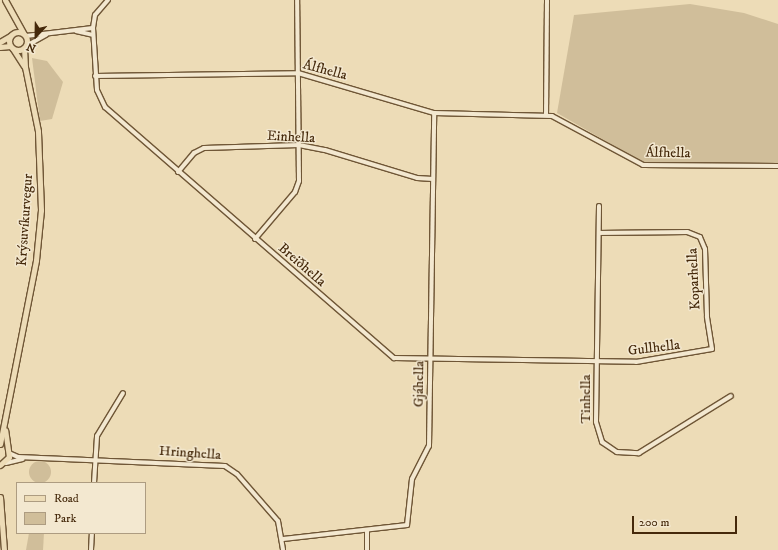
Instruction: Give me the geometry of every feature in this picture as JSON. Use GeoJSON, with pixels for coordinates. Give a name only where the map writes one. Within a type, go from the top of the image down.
{"type":"FeatureCollection","features":[{"type":"Feature","properties":{"kind":"main road"},"geometry":{"type":"LineString","coordinates":[[0,42],[12,35],[25,34],[4,0]]}},
{"type":"Feature","properties":{"kind":"main road"},"geometry":{"type":"LineString","coordinates":[[4,0],[14,25],[12,47]]}},
{"type":"Feature","properties":{"kind":"main road","name":"Krýsuvíkurvegur"},"geometry":{"type":"LineString","coordinates":[[0,445],[36,260],[41,210],[38,131],[24,67],[25,34]]}},
{"type":"Feature","properties":{"kind":"main road"},"geometry":{"type":"LineString","coordinates":[[0,47],[25,47]]}},
{"type":"Feature","properties":{"kind":"main road","name":"Krýsuvíkurvegur"},"geometry":{"type":"LineString","coordinates":[[12,47],[24,67]]}},
{"type":"Feature","properties":{"kind":"main road","name":"Krýsuvíkurvegur"},"geometry":{"type":"LineString","coordinates":[[5,421],[8,452]]}},
{"type":"Feature","properties":{"kind":"main road"},"geometry":{"type":"LineString","coordinates":[[0,445],[8,452],[2,465]]}},
{"type":"Feature","properties":{"kind":"main road"},"geometry":{"type":"LineString","coordinates":[[0,497],[4,550]]}},
{"type":"Feature","properties":{"kind":"street","name":"Breiðhella"},"geometry":{"type":"LineString","coordinates":[[108,0],[95,15],[93,28],[95,76],[105,108],[388,354],[403,360],[431,359],[597,363]]}},
{"type":"Feature","properties":{"kind":"street"},"geometry":{"type":"LineString","coordinates":[[255,239],[295,192],[299,181],[297,0]]}},
{"type":"Feature","properties":{"kind":"street"},"geometry":{"type":"LineString","coordinates":[[546,115],[547,0]]}},
{"type":"Feature","properties":{"kind":"street"},"geometry":{"type":"LineString","coordinates":[[25,34],[46,35],[93,28]]}},
{"type":"Feature","properties":{"kind":"street"},"geometry":{"type":"LineString","coordinates":[[72,30],[93,35]]}},
{"type":"Feature","properties":{"kind":"street"},"geometry":{"type":"LineString","coordinates":[[25,47],[46,35]]}},
{"type":"Feature","properties":{"kind":"street","name":"Álfhella"},"geometry":{"type":"LineString","coordinates":[[95,76],[298,73],[434,113],[546,115],[563,120],[643,165],[778,166]]}},
{"type":"Feature","properties":{"kind":"street","name":"Gjáhella"},"geometry":{"type":"LineString","coordinates":[[283,539],[367,531],[407,525],[412,479],[429,446],[434,113]]}},
{"type":"Feature","properties":{"kind":"street","name":"Einhella"},"geometry":{"type":"LineString","coordinates":[[178,172],[194,153],[204,148],[298,145],[325,150],[417,178],[433,179]]}},
{"type":"Feature","properties":{"kind":"street","name":"Tinhella"},"geometry":{"type":"LineString","coordinates":[[600,206],[596,428],[602,442],[617,452],[627,455],[644,450],[732,396]]}},
{"type":"Feature","properties":{"kind":"street","name":"Koparhella"},"geometry":{"type":"LineString","coordinates":[[599,233],[687,232],[700,237],[705,249],[706,316],[712,349]]}},
{"type":"Feature","properties":{"kind":"street","name":"Gullhella"},"geometry":{"type":"LineString","coordinates":[[597,363],[658,360],[712,349]]}},
{"type":"Feature","properties":{"kind":"street"},"geometry":{"type":"LineString","coordinates":[[94,482],[100,431],[123,393]]}},
{"type":"Feature","properties":{"kind":"street"},"geometry":{"type":"LineString","coordinates":[[8,452],[35,457]]}},
{"type":"Feature","properties":{"kind":"street"},"geometry":{"type":"LineString","coordinates":[[2,465],[35,457]]}},
{"type":"Feature","properties":{"kind":"street","name":"Hringhella"},"geometry":{"type":"LineString","coordinates":[[35,457],[96,458],[225,466],[237,474],[278,521],[283,539],[283,550]]}},
{"type":"Feature","properties":{"kind":"street"},"geometry":{"type":"LineString","coordinates":[[367,531],[367,550]]}},
{"type":"Feature","properties":{"kind":"street"},"geometry":{"type":"LineString","coordinates":[[91,550],[92,534]]}},
{"type":"Feature","properties":{"kind":"green space"},"geometry":{"type":"Polygon","coordinates":[[[690,4],[744,13],[778,24],[778,164],[644,163],[557,113],[574,15],[690,4]]]}},
{"type":"Feature","properties":{"kind":"green space"},"geometry":{"type":"Polygon","coordinates":[[[32,58],[47,61],[63,82],[52,119],[40,121],[32,58]]]}},
{"type":"Feature","properties":{"kind":"green space"},"geometry":{"type":"Polygon","coordinates":[[[40,461],[48,464],[51,472],[48,480],[44,482],[36,482],[32,480],[29,472],[32,464],[40,461]]]}},
{"type":"Feature","properties":{"kind":"green space"},"geometry":{"type":"Polygon","coordinates":[[[29,534],[44,534],[43,550],[26,550],[29,534]]]}}]}
